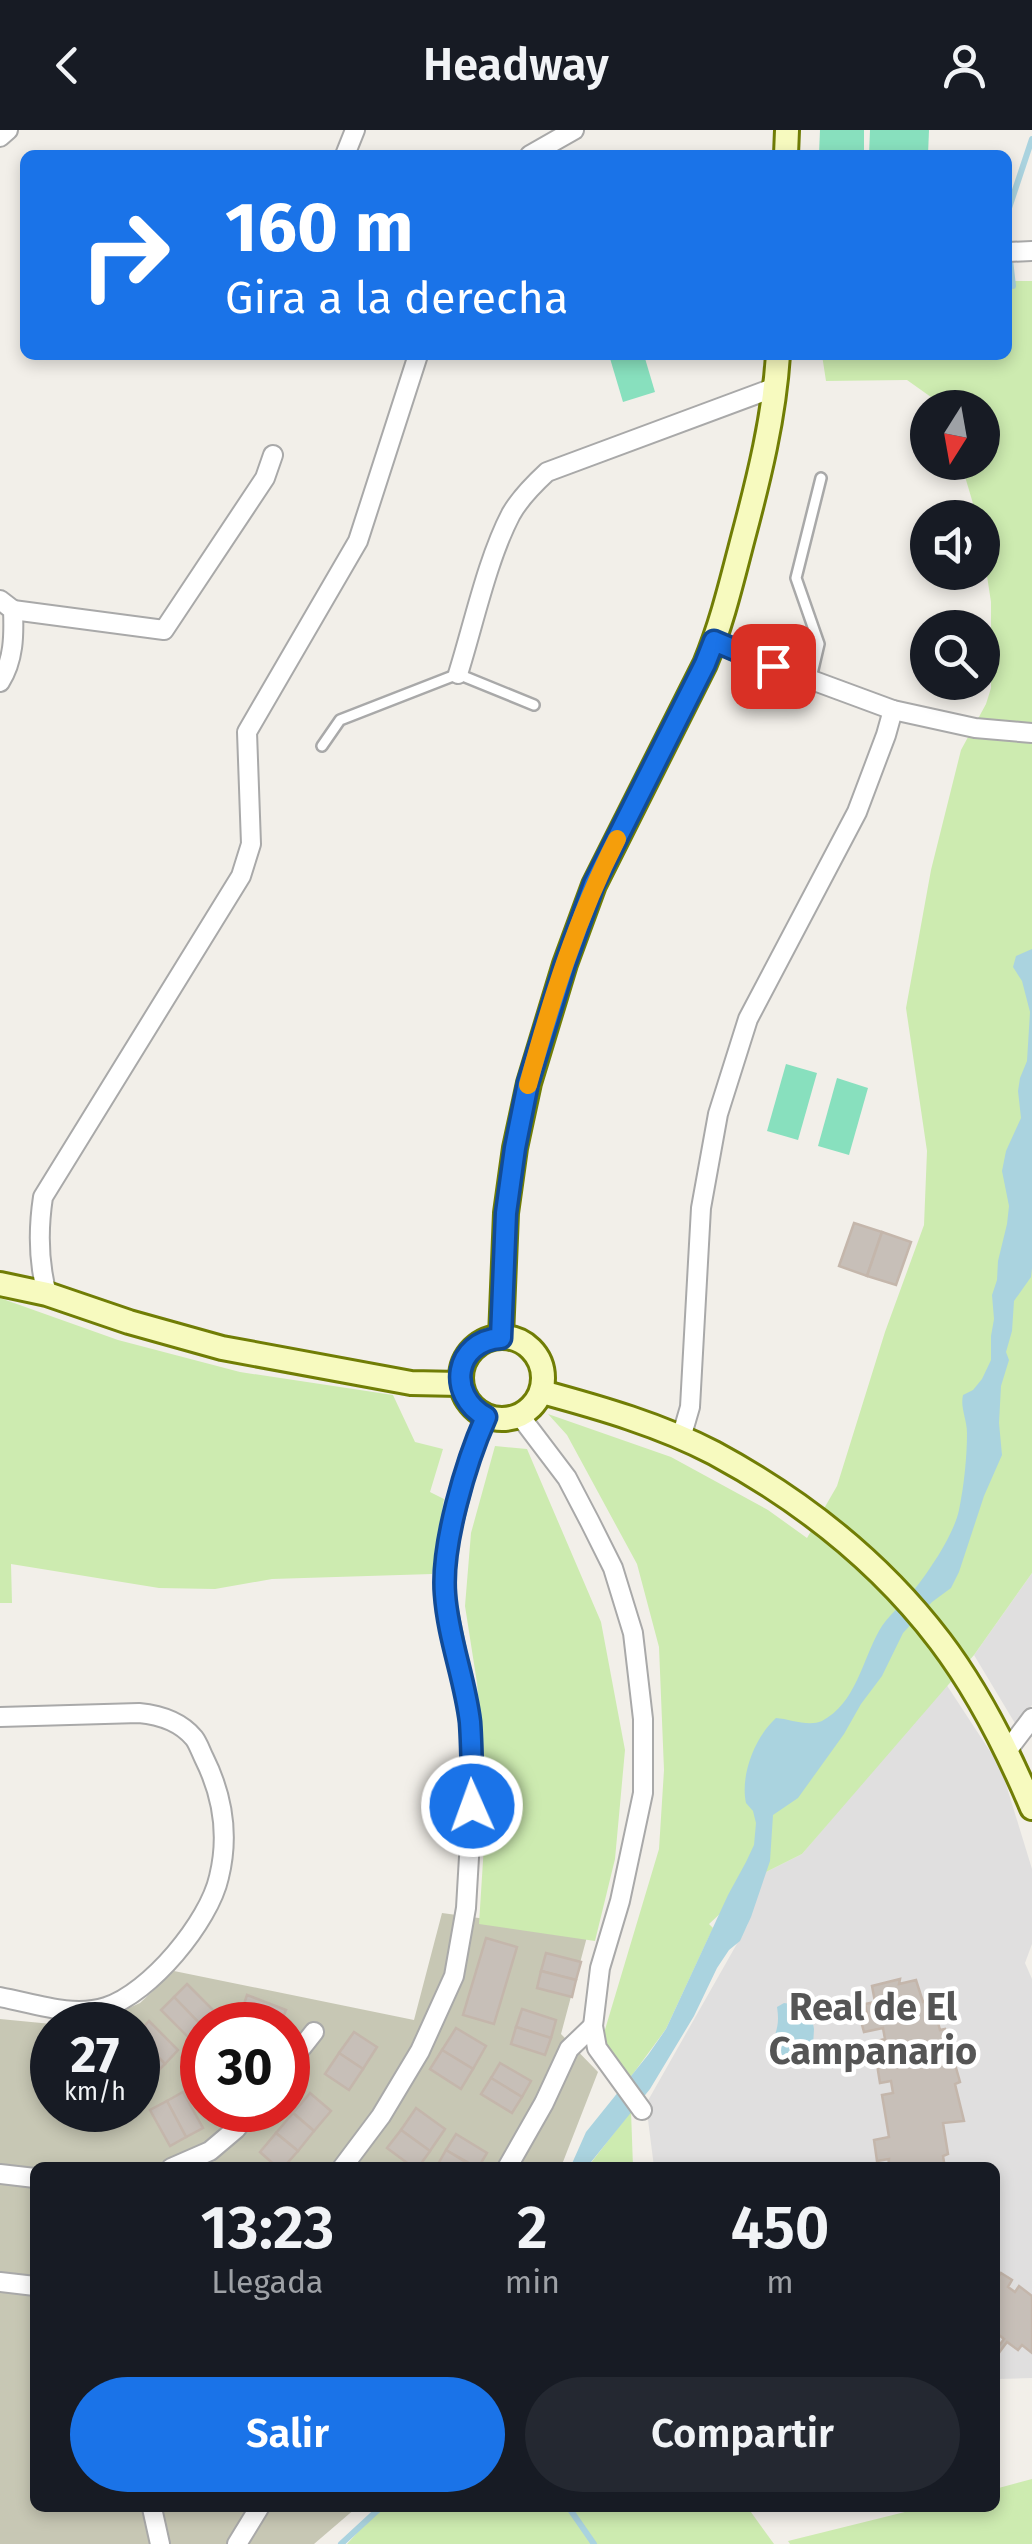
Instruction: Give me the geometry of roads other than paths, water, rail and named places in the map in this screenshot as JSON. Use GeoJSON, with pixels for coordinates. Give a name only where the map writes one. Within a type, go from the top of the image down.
{"type":"FeatureCollection","features":[{"type":"Feature","properties":{"kind":"street"},"geometry":{"type":"LineString","coordinates":[[0,137],[8,130]]}},
{"type":"Feature","properties":{"kind":"street"},"geometry":{"type":"LineString","coordinates":[[539,150],[574,130]]}},
{"type":"Feature","properties":{"kind":"street"},"geometry":{"type":"LineString","coordinates":[[48,1294],[40,1268],[43,1197],[242,876],[251,844],[247,732],[358,541],[416,360]]}},
{"type":"Feature","properties":{"kind":"street"},"geometry":{"type":"LineString","coordinates":[[501,1338],[506,1213],[528,1083],[594,884],[714,641],[753,502],[778,360]]}},
{"type":"Feature","properties":{"kind":"street"},"geometry":{"type":"LineString","coordinates":[[458,674],[495,554],[512,514],[528,490],[547,472],[776,386]]}},
{"type":"Feature","properties":{"kind":"street"},"geometry":{"type":"LineString","coordinates":[[0,682],[8,670],[14,638],[6,605],[164,630],[265,478],[273,455]]}},
{"type":"Feature","properties":{"kind":"street"},"geometry":{"type":"LineString","coordinates":[[714,641],[892,710],[975,728],[1032,733]]}},
{"type":"Feature","properties":{"kind":"street"},"geometry":{"type":"LineString","coordinates":[[681,1438],[690,1407],[701,1208],[718,1114],[748,1020],[857,812],[892,710]]}},
{"type":"Feature","properties":{"kind":"street"},"geometry":{"type":"LineString","coordinates":[[0,1284],[48,1294],[222,1348],[410,1383],[460,1384]]}},
{"type":"Feature","properties":{"kind":"street"},"geometry":{"type":"LineString","coordinates":[[501,1338],[522,1342],[532,1350],[543,1372],[542,1392],[531,1408],[508,1420],[486,1417],[471,1407],[460,1384],[460,1370],[473,1348],[501,1338]]}},
{"type":"Feature","properties":{"kind":"street"},"geometry":{"type":"LineString","coordinates":[[542,1392],[612,1411],[681,1438],[788,1498],[824,1524],[893,1586],[942,1643],[990,1719],[1032,1808]]}},
{"type":"Feature","properties":{"kind":"street"},"geometry":{"type":"LineString","coordinates":[[520,1416],[567,1478],[613,1568],[632,1633],[643,1720],[643,1794],[620,1900],[600,1968],[594,2026],[597,2048],[642,2110]]}},
{"type":"Feature","properties":{"kind":"street"},"geometry":{"type":"LineString","coordinates":[[346,2162],[381,2116],[420,2050],[454,1976],[466,1908],[472,1806],[470,1720],[444,1592],[448,1543],[471,1452],[486,1417]]}},
{"type":"Feature","properties":{"kind":"street"},"geometry":{"type":"LineString","coordinates":[[0,1717],[139,1713],[160,1716],[195,1739],[216,1782],[224,1815],[219,1878],[205,1912],[172,1958],[138,1992],[106,2007],[84,2011],[0,1996]]}},
{"type":"Feature","properties":{"kind":"street"},"geometry":{"type":"LineString","coordinates":[[1007,1752],[1032,1718]]}},
{"type":"Feature","properties":{"kind":"street"},"geometry":{"type":"LineString","coordinates":[[510,2162],[570,2049],[594,2026]]}},
{"type":"Feature","properties":{"kind":"street"},"geometry":{"type":"LineString","coordinates":[[310,2037],[314,2032]]}},
{"type":"Feature","properties":{"kind":"street"},"geometry":{"type":"LineString","coordinates":[[185,2162],[210,2151],[231,2132]]}},
{"type":"Feature","properties":{"kind":"street"},"geometry":{"type":"LineString","coordinates":[[0,2174],[30,2177]]}},
{"type":"Feature","properties":{"kind":"street"},"geometry":{"type":"LineString","coordinates":[[0,2282],[30,2285]]}},
{"type":"Feature","properties":{"kind":"street"},"geometry":{"type":"LineString","coordinates":[[153,2512],[160,2544]]}},
{"type":"Feature","properties":{"kind":"street"},"geometry":{"type":"LineString","coordinates":[[238,2544],[257,2512]]}},
{"type":"Feature","properties":{"kind":"lane"},"geometry":{"type":"LineString","coordinates":[[810,681],[819,644],[796,578],[821,478]]}},
{"type":"Feature","properties":{"kind":"lane"},"geometry":{"type":"LineString","coordinates":[[322,746],[340,720],[458,674],[534,706]]}},
{"type":"Feature","properties":{"kind":"water"},"geometry":{"type":"Polygon","coordinates":[[[1032,949],[1032,1268],[1031,1277],[1014,1301],[1006,1352],[1009,1360],[1001,1386],[1002,1455],[959,1572],[951,1588],[903,1633],[882,1676],[798,1798],[773,1815],[770,1861],[751,1917],[740,1941],[717,1968],[694,2016],[650,2089],[591,2162],[573,2162],[586,2132],[666,2029],[754,1845],[756,1823],[746,1803],[745,1781],[762,1735],[776,1718],[817,1723],[843,1704],[882,1626],[927,1572],[956,1520],[966,1452],[963,1395],[982,1379],[991,1360],[992,1295],[1009,1206],[1002,1171],[1021,1118],[1018,1091],[1027,1061],[1030,1012],[1022,981],[1013,967],[1016,956],[1032,949]]]}},
{"type":"Feature","properties":{"kind":"water"},"geometry":{"type":"Polygon","coordinates":[[[784,2003],[810,2007],[815,2064],[798,2055],[772,2061],[777,2007],[784,2003]]]}},
{"type":"Feature","properties":{"kind":"waterway"},"geometry":{"type":"LineString","coordinates":[[1012,199],[1032,139]]}},
{"type":"Feature","properties":{"kind":"waterway"},"geometry":{"type":"LineString","coordinates":[[1012,277],[1013,286]]}},
{"type":"Feature","properties":{"kind":"waterway"},"geometry":{"type":"LineString","coordinates":[[341,2544],[376,2512]]}},
{"type":"Feature","properties":{"kind":"waterway"},"geometry":{"type":"LineString","coordinates":[[572,2512],[594,2544]]}},
{"type":"Feature","properties":{"kind":"district","name":"Real de El Campanario"},"geometry":{"type":"Point","coordinates":[873,2029]}}]}
